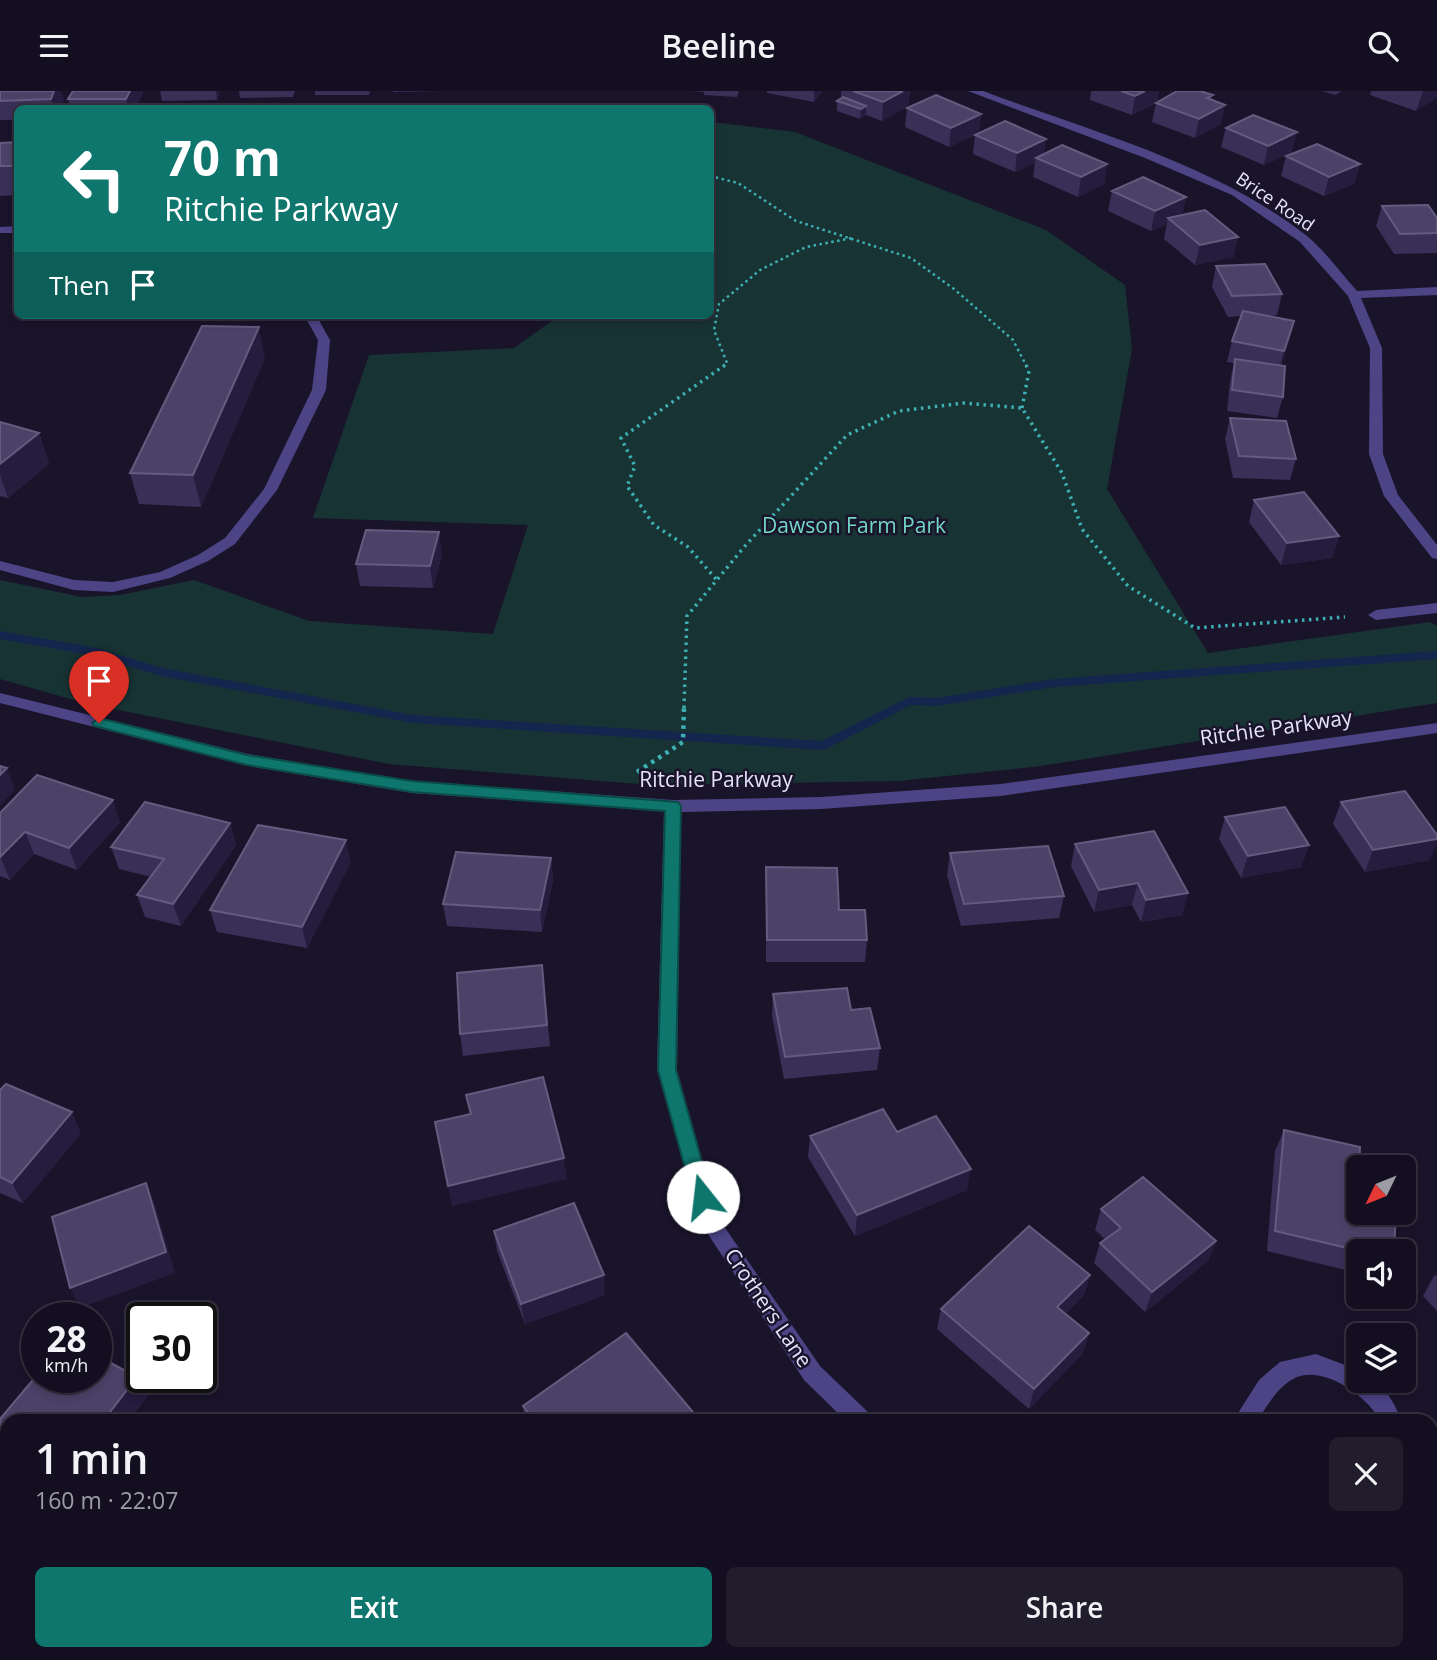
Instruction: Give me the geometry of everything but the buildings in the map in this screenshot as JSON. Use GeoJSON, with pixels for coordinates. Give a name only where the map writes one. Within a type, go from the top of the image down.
{"type":"FeatureCollection","features":[{"type":"Feature","properties":{"kind":"street","name":"Brice Road"},"geometry":{"type":"LineString","coordinates":[[973,91],[1149,156],[1236,193],[1304,240],[1354,295],[1376,348],[1376,454],[1391,496],[1437,555]]}},
{"type":"Feature","properties":{"kind":"street"},"geometry":{"type":"LineString","coordinates":[[1354,295],[1437,291]]}},
{"type":"Feature","properties":{"kind":"street"},"geometry":{"type":"LineString","coordinates":[[0,565],[74,585],[113,587],[165,575],[203,558],[230,541],[270,490],[319,390],[324,340],[312,319]]}},
{"type":"Feature","properties":{"kind":"street"},"geometry":{"type":"LineString","coordinates":[[1376,615],[1437,608]]}},
{"type":"Feature","properties":{"kind":"street","name":"Ritchie Parkway"},"geometry":{"type":"LineString","coordinates":[[0,698],[247,760],[398,785],[673,806],[821,803],[1001,790],[1437,728]]}},
{"type":"Feature","properties":{"kind":"street","name":"Crothers Lane"},"geometry":{"type":"LineString","coordinates":[[673,806],[667,1070],[710,1222],[812,1373],[855,1414]]}},
{"type":"Feature","properties":{"kind":"street"},"geometry":{"type":"LineString","coordinates":[[1249,1414],[1267,1387],[1288,1369],[1316,1364],[1351,1378],[1381,1401],[1388,1414]]}},
{"type":"Feature","properties":{"kind":"path"},"geometry":{"type":"LineString","coordinates":[[714,177],[738,183],[796,221],[911,258],[954,289],[1013,340],[1029,371],[1022,408],[1062,473],[1082,529],[1128,586],[1195,628],[1376,615]]}},
{"type":"Feature","properties":{"kind":"path"},"geometry":{"type":"LineString","coordinates":[[716,579],[688,547],[654,525],[627,486],[635,466],[621,438],[654,412],[697,389],[727,363],[714,330],[719,304],[761,270],[806,247],[852,238]]}},
{"type":"Feature","properties":{"kind":"path"},"geometry":{"type":"LineString","coordinates":[[636,772],[682,742],[687,616],[807,475],[847,435],[899,411],[964,403],[1022,408]]}},
{"type":"Feature","properties":{"kind":"green space","name":"Dawson Farm Park"},"geometry":{"type":"Polygon","coordinates":[[[714,122],[795,132],[1046,230],[1125,285],[1132,349],[1107,489],[1208,653],[1430,622],[1437,626],[1437,703],[1041,766],[899,781],[652,785],[389,764],[88,704],[0,679],[0,580],[82,597],[120,595],[194,580],[309,621],[493,634],[528,525],[313,518],[369,355],[514,348],[554,319],[714,319],[714,122]]]}},
{"type":"Feature","properties":{"kind":"waterway"},"geometry":{"type":"LineString","coordinates":[[0,635],[97,652],[161,672],[413,719],[824,746],[909,701],[937,702],[1054,683],[1437,655]]}},
{"type":"Feature","properties":{"kind":"route"},"geometry":{"type":"LineString","coordinates":[[99,723],[247,760],[412,787],[673,806],[667,1070],[703,1197]]}}]}
